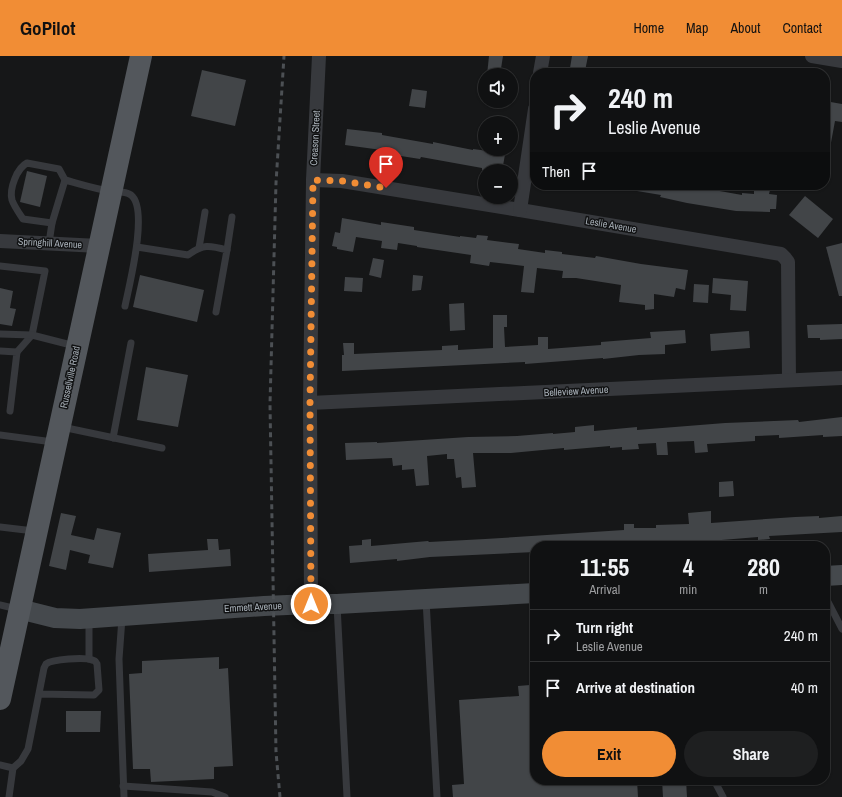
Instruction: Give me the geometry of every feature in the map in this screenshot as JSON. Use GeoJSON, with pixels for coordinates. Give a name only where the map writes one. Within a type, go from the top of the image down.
{"type":"FeatureCollection","features":[{"type":"Feature","properties":{"kind":"main road","name":"Russellville Road"},"geometry":{"type":"LineString","coordinates":[[0,699],[10,607],[37,531],[141,56]]}},
{"type":"Feature","properties":{"kind":"street","name":"Creason Street"},"geometry":{"type":"LineString","coordinates":[[311,604],[310,403],[313,180],[319,56]]}},
{"type":"Feature","properties":{"kind":"street"},"geometry":{"type":"LineString","coordinates":[[541,68],[543,56]]}},
{"type":"Feature","properties":{"kind":"street"},"geometry":{"type":"LineString","coordinates":[[812,56],[842,61]]}},
{"type":"Feature","properties":{"kind":"street"},"geometry":{"type":"LineString","coordinates":[[520,210],[530,143]]}},
{"type":"Feature","properties":{"kind":"street","name":"Leslie Avenue"},"geometry":{"type":"LineString","coordinates":[[313,180],[342,181],[781,254],[788,262],[789,380]]}},
{"type":"Feature","properties":{"kind":"street","name":"Springhill Avenue"},"geometry":{"type":"LineString","coordinates":[[0,241],[99,246]]}},
{"type":"Feature","properties":{"kind":"street","name":"Belleview Avenue"},"geometry":{"type":"LineString","coordinates":[[310,403],[842,378]]}},
{"type":"Feature","properties":{"kind":"street"},"geometry":{"type":"LineString","coordinates":[[830,576],[842,575]]}},
{"type":"Feature","properties":{"kind":"street","name":"Emmett Avenue"},"geometry":{"type":"LineString","coordinates":[[10,607],[55,618],[89,618],[311,604],[337,604],[530,593]]}},
{"type":"Feature","properties":{"kind":"lane"},"geometry":{"type":"LineString","coordinates":[[49,243],[52,223],[65,180],[59,169],[27,163],[23,165],[14,179],[12,199],[23,219],[52,223]]}},
{"type":"Feature","properties":{"kind":"lane"},"geometry":{"type":"LineString","coordinates":[[65,180],[111,191],[123,192],[132,196],[136,202],[139,219],[137,247],[125,306]]}},
{"type":"Feature","properties":{"kind":"lane"},"geometry":{"type":"LineString","coordinates":[[198,248],[205,212]]}},
{"type":"Feature","properties":{"kind":"lane"},"geometry":{"type":"LineString","coordinates":[[216,312],[232,216]]}},
{"type":"Feature","properties":{"kind":"lane"},"geometry":{"type":"LineString","coordinates":[[137,247],[188,255],[198,248],[209,246],[227,250]]}},
{"type":"Feature","properties":{"kind":"lane"},"geometry":{"type":"LineString","coordinates":[[0,266],[45,271],[32,335],[17,352],[10,411]]}},
{"type":"Feature","properties":{"kind":"lane"},"geometry":{"type":"LineString","coordinates":[[0,334],[32,335],[77,346]]}},
{"type":"Feature","properties":{"kind":"lane"},"geometry":{"type":"LineString","coordinates":[[113,438],[131,343]]}},
{"type":"Feature","properties":{"kind":"lane"},"geometry":{"type":"LineString","coordinates":[[0,351],[17,352]]}},
{"type":"Feature","properties":{"kind":"lane"},"geometry":{"type":"LineString","coordinates":[[0,435],[58,434],[113,438],[162,448]]}},
{"type":"Feature","properties":{"kind":"lane"},"geometry":{"type":"LineString","coordinates":[[0,527],[37,531]]}},
{"type":"Feature","properties":{"kind":"lane"},"geometry":{"type":"LineString","coordinates":[[426,599],[437,797]]}},
{"type":"Feature","properties":{"kind":"lane"},"geometry":{"type":"LineString","coordinates":[[337,604],[347,797]]}},
{"type":"Feature","properties":{"kind":"lane"},"geometry":{"type":"LineString","coordinates":[[830,605],[842,628]]}},
{"type":"Feature","properties":{"kind":"lane"},"geometry":{"type":"LineString","coordinates":[[123,616],[119,659],[124,797]]}},
{"type":"Feature","properties":{"kind":"lane"},"geometry":{"type":"LineString","coordinates":[[89,618],[89,659]]}},
{"type":"Feature","properties":{"kind":"lane"},"geometry":{"type":"LineString","coordinates":[[9,797],[14,768],[21,761],[28,749],[44,668],[49,661],[89,659],[96,661],[99,667],[99,690],[97,693],[90,696],[39,694]]}},
{"type":"Feature","properties":{"kind":"lane"},"geometry":{"type":"LineString","coordinates":[[0,765],[14,768]]}},
{"type":"Feature","properties":{"kind":"lane"},"geometry":{"type":"LineString","coordinates":[[717,785],[723,797]]}},
{"type":"Feature","properties":{"kind":"lane"},"geometry":{"type":"LineString","coordinates":[[123,786],[212,792],[225,797]]}},
{"type":"Feature","properties":{"kind":"building"},"geometry":{"type":"Polygon","coordinates":[[[489,56],[503,56],[501,68],[488,68],[489,56]]]}},
{"type":"Feature","properties":{"kind":"building"},"geometry":{"type":"Polygon","coordinates":[[[572,56],[588,56],[586,68],[570,68],[572,56]]]}},
{"type":"Feature","properties":{"kind":"building"},"geometry":{"type":"Polygon","coordinates":[[[202,70],[246,80],[235,126],[191,116],[202,70]]]}},
{"type":"Feature","properties":{"kind":"building"},"geometry":{"type":"Polygon","coordinates":[[[412,89],[427,91],[425,108],[409,106],[412,89]]]}},
{"type":"Feature","properties":{"kind":"building"},"geometry":{"type":"Polygon","coordinates":[[[830,102],[842,104],[842,122],[835,121],[830,148],[830,102]]]}},
{"type":"Feature","properties":{"kind":"building"},"geometry":{"type":"Polygon","coordinates":[[[347,129],[382,133],[382,135],[433,144],[433,142],[478,150],[478,156],[505,156],[503,164],[478,164],[478,167],[421,157],[420,159],[388,154],[389,151],[345,145],[347,129]]]}},
{"type":"Feature","properties":{"kind":"building"},"geometry":{"type":"Polygon","coordinates":[[[27,171],[47,176],[40,207],[20,202],[27,171]]]}},
{"type":"Feature","properties":{"kind":"building"},"geometry":{"type":"Polygon","coordinates":[[[631,190],[714,190],[742,195],[742,193],[754,194],[754,190],[770,190],[769,194],[777,195],[776,209],[770,209],[770,212],[736,211],[687,203],[660,197],[661,195],[631,190]]]}},
{"type":"Feature","properties":{"kind":"building"},"geometry":{"type":"Polygon","coordinates":[[[805,196],[833,219],[818,238],[789,215],[805,196]]]}},
{"type":"Feature","properties":{"kind":"building"},"geometry":{"type":"Polygon","coordinates":[[[342,218],[381,225],[381,222],[414,227],[414,230],[460,237],[476,238],[477,235],[488,236],[487,240],[519,244],[518,249],[545,253],[545,250],[562,252],[562,254],[595,258],[596,256],[688,270],[685,290],[676,288],[674,297],[654,294],[654,309],[645,310],[645,305],[619,302],[621,285],[576,278],[562,278],[563,271],[537,268],[534,293],[521,292],[524,266],[490,262],[489,266],[470,263],[471,255],[398,243],[397,250],[381,248],[382,241],[356,237],[353,252],[337,249],[337,247],[332,246],[335,232],[340,233],[342,218]]]}},
{"type":"Feature","properties":{"kind":"building"},"geometry":{"type":"Polygon","coordinates":[[[842,243],[842,296],[839,296],[826,247],[842,243]]]}},
{"type":"Feature","properties":{"kind":"building"},"geometry":{"type":"Polygon","coordinates":[[[373,258],[384,260],[381,278],[369,275],[373,258]]]}},
{"type":"Feature","properties":{"kind":"building"},"geometry":{"type":"Polygon","coordinates":[[[140,275],[204,290],[197,322],[133,307],[140,275]]]}},
{"type":"Feature","properties":{"kind":"building"},"geometry":{"type":"Polygon","coordinates":[[[413,275],[423,276],[421,290],[412,291],[413,275]]]}},
{"type":"Feature","properties":{"kind":"building"},"geometry":{"type":"Polygon","coordinates":[[[345,277],[363,278],[362,292],[344,291],[345,277]]]}},
{"type":"Feature","properties":{"kind":"building"},"geometry":{"type":"Polygon","coordinates":[[[713,278],[748,281],[746,311],[730,310],[731,295],[712,293],[713,278]]]}},
{"type":"Feature","properties":{"kind":"building"},"geometry":{"type":"Polygon","coordinates":[[[694,284],[709,285],[708,303],[693,302],[694,284]]]}},
{"type":"Feature","properties":{"kind":"building"},"geometry":{"type":"Polygon","coordinates":[[[0,288],[13,291],[10,308],[16,309],[12,326],[0,324],[0,288]]]}},
{"type":"Feature","properties":{"kind":"building"},"geometry":{"type":"Polygon","coordinates":[[[464,303],[465,330],[450,331],[449,304],[464,303]]]}},
{"type":"Feature","properties":{"kind":"building"},"geometry":{"type":"Polygon","coordinates":[[[493,315],[507,315],[507,327],[504,327],[505,347],[538,345],[538,337],[548,337],[548,349],[601,345],[601,342],[651,338],[650,332],[685,330],[686,343],[665,345],[665,354],[525,364],[525,362],[342,371],[342,355],[344,355],[343,343],[354,343],[354,354],[442,350],[442,346],[458,345],[458,350],[493,348],[493,315]]]}},
{"type":"Feature","properties":{"kind":"building"},"geometry":{"type":"Polygon","coordinates":[[[842,324],[842,339],[820,340],[820,338],[808,338],[807,325],[842,324]]]}},
{"type":"Feature","properties":{"kind":"building"},"geometry":{"type":"Polygon","coordinates":[[[749,331],[750,348],[711,351],[710,334],[749,331]]]}},
{"type":"Feature","properties":{"kind":"building"},"geometry":{"type":"Polygon","coordinates":[[[146,367],[188,375],[178,427],[137,420],[146,367]]]}},
{"type":"Feature","properties":{"kind":"building"},"geometry":{"type":"Polygon","coordinates":[[[842,417],[842,436],[823,437],[823,435],[779,438],[779,435],[755,436],[755,441],[707,444],[708,452],[695,453],[694,441],[667,442],[668,455],[657,455],[656,443],[638,444],[639,449],[622,450],[622,447],[610,448],[610,446],[564,450],[564,448],[511,453],[473,453],[476,487],[462,488],[461,477],[456,478],[454,459],[447,459],[447,454],[427,456],[429,485],[416,486],[414,469],[402,470],[402,465],[393,466],[392,458],[346,460],[345,443],[377,443],[468,437],[553,434],[575,432],[575,427],[594,425],[594,431],[637,427],[637,430],[725,423],[798,420],[799,422],[842,417]]]}},
{"type":"Feature","properties":{"kind":"building"},"geometry":{"type":"Polygon","coordinates":[[[733,481],[734,496],[719,497],[719,482],[733,481]]]}},
{"type":"Feature","properties":{"kind":"building"},"geometry":{"type":"Polygon","coordinates":[[[711,511],[711,523],[795,517],[819,516],[819,518],[842,516],[842,532],[769,536],[770,539],[758,540],[758,537],[709,541],[530,541],[530,552],[430,557],[397,561],[397,559],[350,563],[349,546],[362,545],[362,540],[371,539],[371,546],[428,541],[624,530],[624,524],[634,524],[634,528],[656,528],[656,525],[689,524],[688,513],[711,511]]]}},
{"type":"Feature","properties":{"kind":"building"},"geometry":{"type":"Polygon","coordinates":[[[61,513],[76,516],[71,535],[94,540],[97,528],[121,533],[113,568],[88,563],[90,555],[70,550],[66,570],[49,566],[61,513]]]}},
{"type":"Feature","properties":{"kind":"building"},"geometry":{"type":"Polygon","coordinates":[[[207,539],[218,539],[219,550],[230,549],[231,566],[149,572],[148,554],[208,550],[207,539]]]}},
{"type":"Feature","properties":{"kind":"building"},"geometry":{"type":"Polygon","coordinates":[[[219,657],[219,669],[228,668],[233,766],[214,767],[214,779],[151,782],[150,769],[133,769],[129,674],[142,673],[142,661],[219,657]]]}},
{"type":"Feature","properties":{"kind":"building"},"geometry":{"type":"Polygon","coordinates":[[[530,685],[530,785],[637,785],[638,797],[453,797],[452,785],[464,784],[459,700],[519,696],[518,686],[530,685]]]}},
{"type":"Feature","properties":{"kind":"building"},"geometry":{"type":"Polygon","coordinates":[[[66,711],[101,711],[100,732],[66,732],[66,711]]]}},
{"type":"Feature","properties":{"kind":"building"},"geometry":{"type":"Polygon","coordinates":[[[662,785],[686,785],[687,797],[663,797],[662,785]]]}},
{"type":"Feature","properties":{"kind":"railway"},"geometry":{"type":"LineString","coordinates":[[280,797],[276,752],[270,404],[276,183],[284,56]]}},
{"type":"Feature","properties":{"kind":"route"},"geometry":{"type":"LineString","coordinates":[[311,604],[310,403],[313,180],[342,181],[386,188]]}}]}
